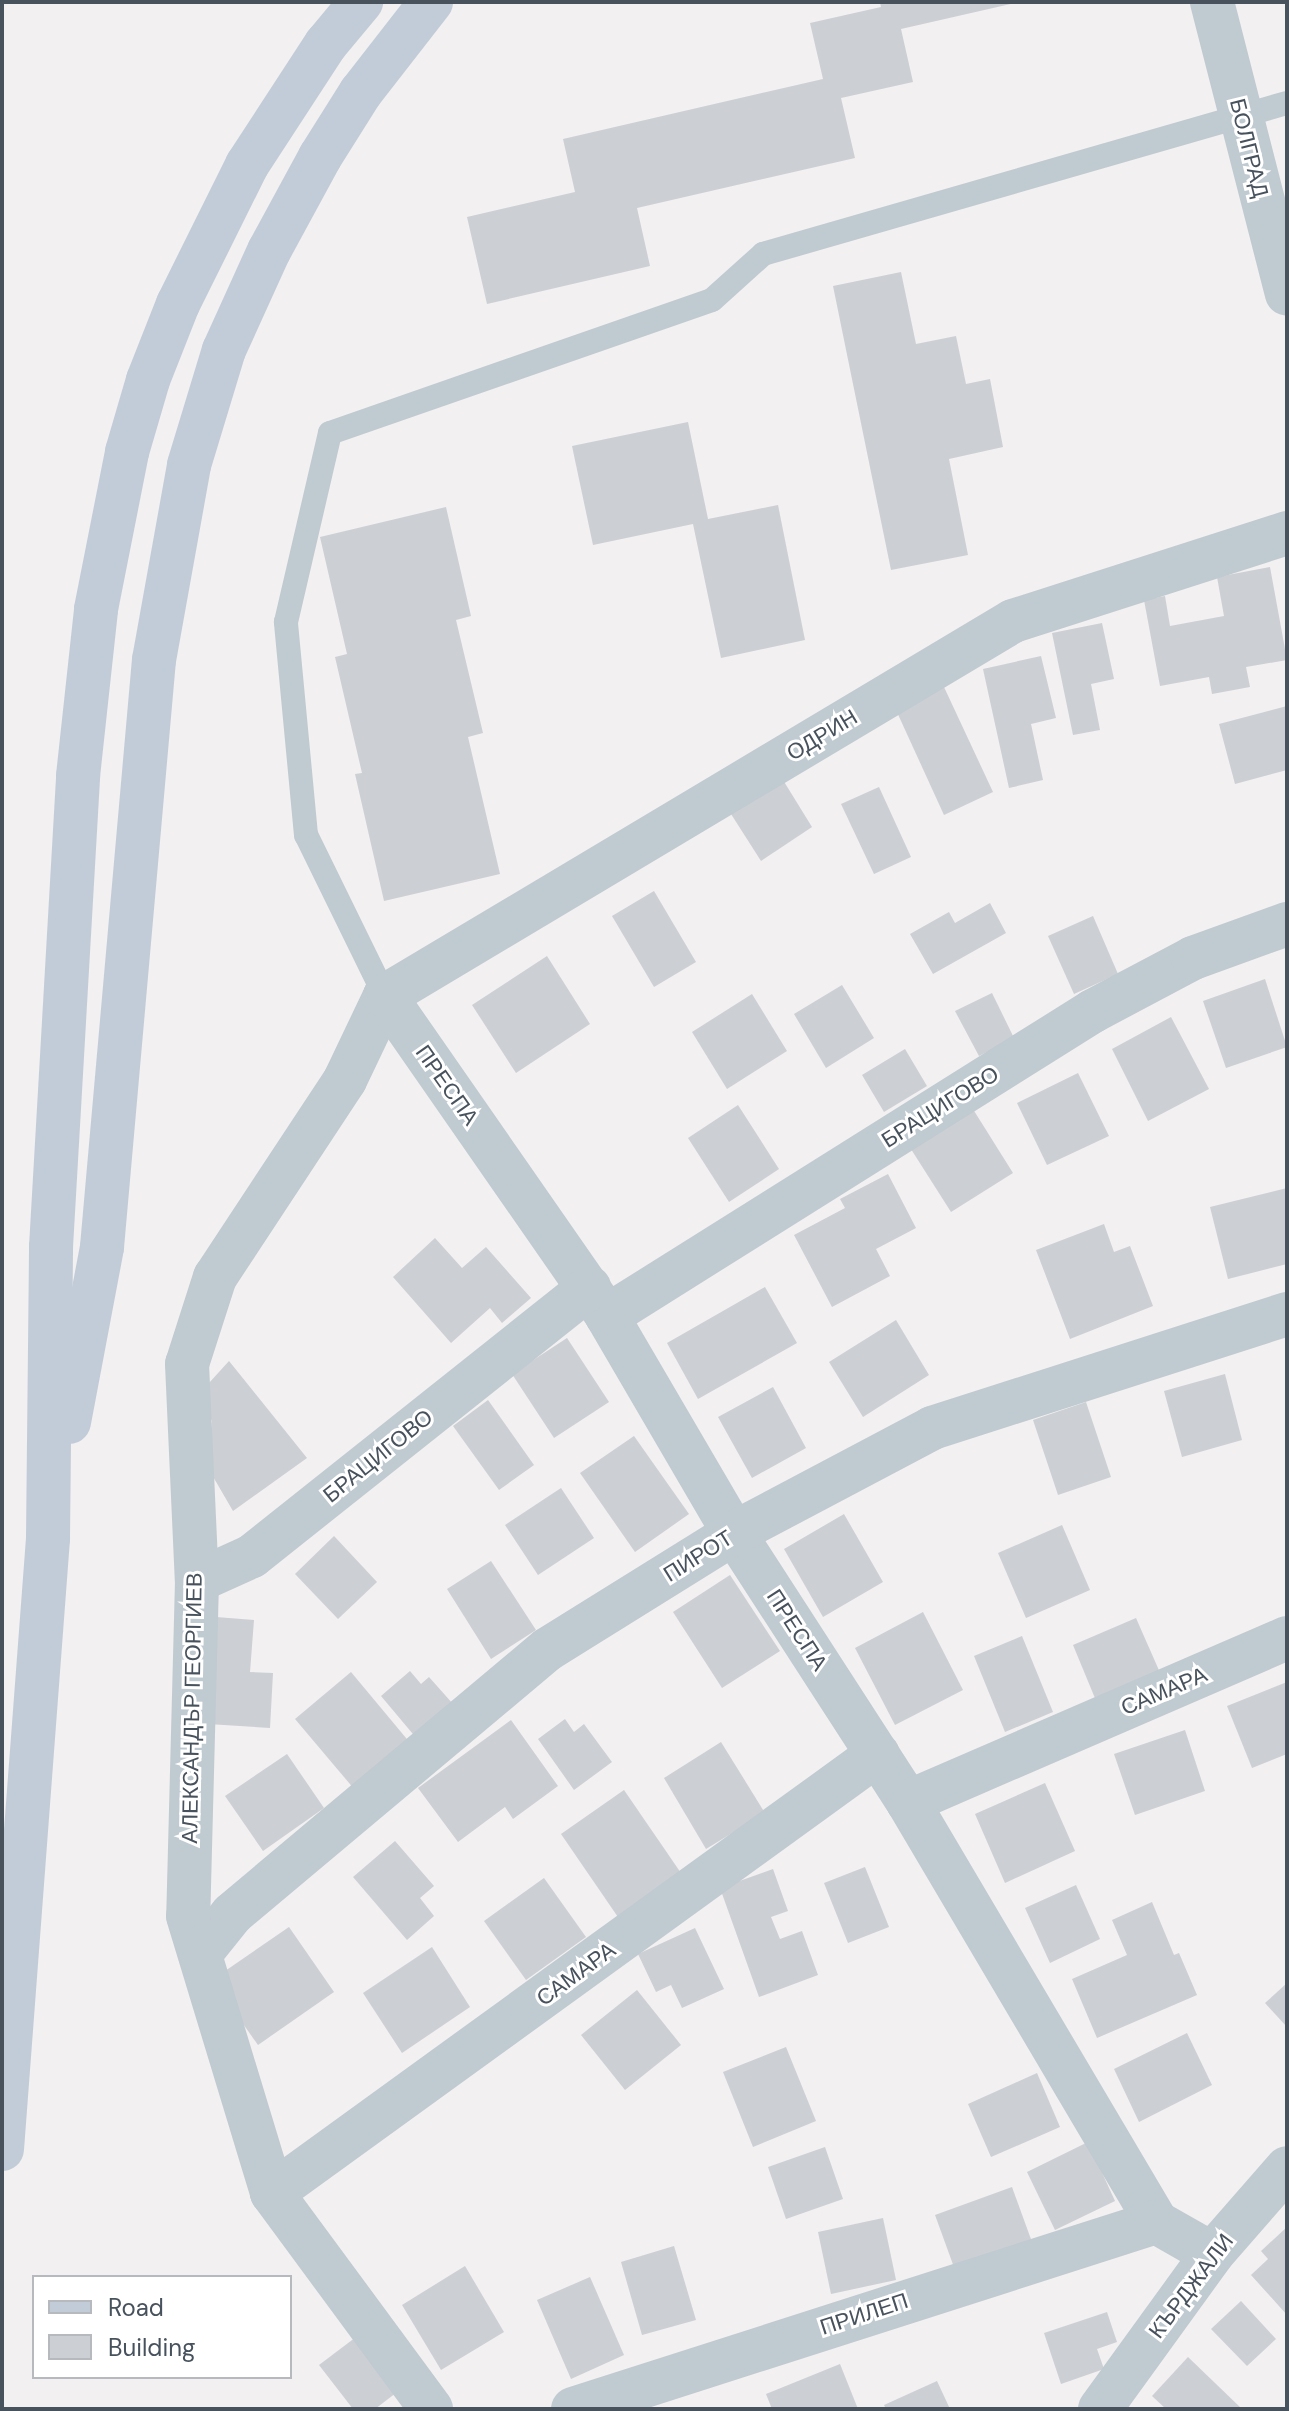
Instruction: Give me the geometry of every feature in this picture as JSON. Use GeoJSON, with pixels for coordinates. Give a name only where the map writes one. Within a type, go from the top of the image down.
{"type":"FeatureCollection","features":[{"type":"Feature","properties":{"kind":"main road"},"geometry":{"type":"LineString","coordinates":[[2,2149],[48,1538],[51,1247],[78,776],[96,609],[127,452],[148,380],[208,238],[272,125],[326,44],[361,2]]}},
{"type":"Feature","properties":{"kind":"main road"},"geometry":{"type":"LineString","coordinates":[[48,1538],[102,1247],[154,660],[189,465],[224,350],[269,251],[320,157],[361,92],[431,2]]}},
{"type":"Feature","properties":{"kind":"street","name":"БОЛГРАД"},"geometry":{"type":"LineString","coordinates":[[1212,2],[1287,294]]}},
{"type":"Feature","properties":{"kind":"street","name":"ОДРИН"},"geometry":{"type":"LineString","coordinates":[[385,996],[1013,621],[1287,533]]}},
{"type":"Feature","properties":{"kind":"street","name":"БРАЦИГОВО"},"geometry":{"type":"LineString","coordinates":[[197,1581],[252,1556],[598,1302],[1093,1011],[1193,958],[1287,924]]}},
{"type":"Feature","properties":{"kind":"street","name":"ПРЕСПА"},"geometry":{"type":"LineString","coordinates":[[385,996],[598,1302],[734,1533],[908,1802],[1156,2222],[1212,2254]]}},
{"type":"Feature","properties":{"kind":"street","name":"АЛЕКСАНДЪР ГЕОРГИЕВ"},"geometry":{"type":"LineString","coordinates":[[385,996],[345,1080],[215,1277],[187,1364],[197,1581],[188,1916],[272,2193],[431,2409]]}},
{"type":"Feature","properties":{"kind":"street","name":"ПИРОТ"},"geometry":{"type":"LineString","coordinates":[[200,1954],[232,1914],[548,1649],[734,1533],[932,1428],[1287,1314]]}},
{"type":"Feature","properties":{"kind":"street","name":"САМАРА"},"geometry":{"type":"LineString","coordinates":[[908,1802],[1287,1638]]}},
{"type":"Feature","properties":{"kind":"street","name":"САМАРА"},"geometry":{"type":"LineString","coordinates":[[272,2193],[878,1754]]}},
{"type":"Feature","properties":{"kind":"street","name":"КЪРДЖАЛИ"},"geometry":{"type":"LineString","coordinates":[[1100,2409],[1212,2254],[1287,2168]]}},
{"type":"Feature","properties":{"kind":"street","name":"ПРИЛЕП"},"geometry":{"type":"LineString","coordinates":[[573,2409],[1156,2222]]}},
{"type":"Feature","properties":{"kind":"lane"},"geometry":{"type":"LineString","coordinates":[[385,996],[306,835],[286,622],[330,433],[712,300],[763,254],[1287,103]]}},
{"type":"Feature","properties":{"kind":"building"},"geometry":{"type":"Polygon","coordinates":[[[880,2],[1015,3],[901,29],[913,82],[841,98],[855,158],[637,208],[650,266],[487,304],[467,217],[575,192],[563,139],[823,79],[810,23],[881,7],[880,2]]]}},
{"type":"Feature","properties":{"kind":"building"},"geometry":{"type":"Polygon","coordinates":[[[901,272],[916,344],[956,336],[966,384],[990,379],[1003,447],[949,459],[968,555],[891,570],[833,286],[901,272]]]}},
{"type":"Feature","properties":{"kind":"building"},"geometry":{"type":"Polygon","coordinates":[[[688,422],[708,519],[778,505],[805,640],[721,658],[693,524],[593,545],[572,446],[688,422]]]}},
{"type":"Feature","properties":{"kind":"building"},"geometry":{"type":"Polygon","coordinates":[[[446,507],[471,616],[456,620],[483,733],[468,737],[500,874],[384,901],[355,774],[362,773],[335,657],[347,654],[320,537],[446,507]]]}},
{"type":"Feature","properties":{"kind":"building"},"geometry":{"type":"Polygon","coordinates":[[[1270,567],[1287,660],[1246,667],[1250,687],[1212,694],[1209,677],[1160,686],[1144,600],[1165,596],[1170,626],[1224,616],[1217,577],[1270,567]]]}},
{"type":"Feature","properties":{"kind":"building"},"geometry":{"type":"Polygon","coordinates":[[[1102,623],[1114,679],[1091,684],[1100,730],[1073,735],[1052,633],[1102,623]]]}},
{"type":"Feature","properties":{"kind":"building"},"geometry":{"type":"Polygon","coordinates":[[[1041,656],[1056,718],[1031,724],[1043,780],[1009,788],[983,669],[1041,656]]]}},
{"type":"Feature","properties":{"kind":"building"},"geometry":{"type":"Polygon","coordinates":[[[944,687],[993,792],[944,815],[896,710],[944,687]]]}},
{"type":"Feature","properties":{"kind":"building"},"geometry":{"type":"Polygon","coordinates":[[[1287,706],[1287,770],[1235,784],[1219,724],[1287,706]]]}},
{"type":"Feature","properties":{"kind":"building"},"geometry":{"type":"Polygon","coordinates":[[[783,780],[812,827],[761,861],[731,814],[783,780]]]}},
{"type":"Feature","properties":{"kind":"building"},"geometry":{"type":"Polygon","coordinates":[[[879,787],[911,857],[874,874],[841,804],[879,787]]]}},
{"type":"Feature","properties":{"kind":"building"},"geometry":{"type":"Polygon","coordinates":[[[654,891],[696,962],[654,987],[612,916],[654,891]]]}},
{"type":"Feature","properties":{"kind":"building"},"geometry":{"type":"Polygon","coordinates":[[[990,903],[1006,933],[933,974],[910,934],[949,912],[955,923],[990,903]]]}},
{"type":"Feature","properties":{"kind":"building"},"geometry":{"type":"Polygon","coordinates":[[[1093,916],[1118,974],[1074,994],[1048,936],[1093,916]]]}},
{"type":"Feature","properties":{"kind":"building"},"geometry":{"type":"Polygon","coordinates":[[[547,956],[590,1024],[516,1073],[472,1005],[547,956]]]}},
{"type":"Feature","properties":{"kind":"building"},"geometry":{"type":"Polygon","coordinates":[[[1265,979],[1287,1047],[1226,1068],[1203,1001],[1265,979]]]}},
{"type":"Feature","properties":{"kind":"building"},"geometry":{"type":"Polygon","coordinates":[[[842,985],[874,1038],[826,1068],[794,1014],[842,985]]]}},
{"type":"Feature","properties":{"kind":"building"},"geometry":{"type":"Polygon","coordinates":[[[992,993],[1014,1038],[979,1056],[955,1011],[992,993]]]}},
{"type":"Feature","properties":{"kind":"building"},"geometry":{"type":"Polygon","coordinates":[[[752,994],[787,1051],[727,1089],[692,1032],[752,994]]]}},
{"type":"Feature","properties":{"kind":"building"},"geometry":{"type":"Polygon","coordinates":[[[1171,1017],[1209,1089],[1148,1121],[1112,1049],[1171,1017]]]}},
{"type":"Feature","properties":{"kind":"building"},"geometry":{"type":"Polygon","coordinates":[[[905,1049],[927,1086],[884,1112],[862,1075],[905,1049]]]}},
{"type":"Feature","properties":{"kind":"building"},"geometry":{"type":"Polygon","coordinates":[[[1078,1073],[1109,1136],[1047,1165],[1017,1103],[1078,1073]]]}},
{"type":"Feature","properties":{"kind":"building"},"geometry":{"type":"Polygon","coordinates":[[[738,1105],[779,1169],[729,1202],[688,1138],[738,1105]]]}},
{"type":"Feature","properties":{"kind":"building"},"geometry":{"type":"Polygon","coordinates":[[[971,1106],[1013,1173],[951,1212],[909,1146],[971,1106]]]}},
{"type":"Feature","properties":{"kind":"building"},"geometry":{"type":"Polygon","coordinates":[[[888,1174],[916,1228],[876,1249],[890,1276],[832,1307],[794,1235],[845,1208],[840,1199],[888,1174]]]}},
{"type":"Feature","properties":{"kind":"building"},"geometry":{"type":"Polygon","coordinates":[[[1287,1188],[1287,1264],[1228,1279],[1210,1207],[1287,1188]]]}},
{"type":"Feature","properties":{"kind":"building"},"geometry":{"type":"Polygon","coordinates":[[[1104,1224],[1114,1252],[1130,1246],[1153,1306],[1070,1339],[1036,1250],[1104,1224]]]}},
{"type":"Feature","properties":{"kind":"building"},"geometry":{"type":"Polygon","coordinates":[[[435,1238],[462,1268],[486,1247],[531,1298],[502,1323],[490,1308],[451,1343],[393,1277],[435,1238]]]}},
{"type":"Feature","properties":{"kind":"building"},"geometry":{"type":"Polygon","coordinates":[[[765,1287],[797,1343],[698,1399],[667,1343],[765,1287]]]}},
{"type":"Feature","properties":{"kind":"building"},"geometry":{"type":"Polygon","coordinates":[[[896,1320],[929,1375],[863,1417],[829,1362],[896,1320]]]}},
{"type":"Feature","properties":{"kind":"building"},"geometry":{"type":"Polygon","coordinates":[[[567,1338],[609,1402],[554,1438],[512,1374],[567,1338]]]}},
{"type":"Feature","properties":{"kind":"building"},"geometry":{"type":"Polygon","coordinates":[[[229,1361],[307,1458],[233,1511],[208,1468],[212,1421],[199,1394],[229,1361]]]}},
{"type":"Feature","properties":{"kind":"building"},"geometry":{"type":"Polygon","coordinates":[[[1225,1374],[1242,1440],[1182,1457],[1164,1391],[1225,1374]]]}},
{"type":"Feature","properties":{"kind":"building"},"geometry":{"type":"Polygon","coordinates":[[[773,1387],[806,1448],[752,1478],[718,1417],[773,1387]]]}},
{"type":"Feature","properties":{"kind":"building"},"geometry":{"type":"Polygon","coordinates":[[[488,1400],[534,1465],[499,1490],[453,1426],[488,1400]]]}},
{"type":"Feature","properties":{"kind":"building"},"geometry":{"type":"Polygon","coordinates":[[[1086,1402],[1111,1477],[1058,1495],[1033,1420],[1086,1402]]]}},
{"type":"Feature","properties":{"kind":"building"},"geometry":{"type":"Polygon","coordinates":[[[634,1436],[689,1514],[635,1552],[580,1473],[634,1436]]]}},
{"type":"Feature","properties":{"kind":"building"},"geometry":{"type":"Polygon","coordinates":[[[561,1488],[594,1538],[538,1575],[505,1525],[561,1488]]]}},
{"type":"Feature","properties":{"kind":"building"},"geometry":{"type":"Polygon","coordinates":[[[844,1514],[883,1582],[823,1617],[784,1549],[844,1514]]]}},
{"type":"Feature","properties":{"kind":"building"},"geometry":{"type":"Polygon","coordinates":[[[1062,1525],[1090,1590],[1026,1618],[998,1553],[1062,1525]]]}},
{"type":"Feature","properties":{"kind":"building"},"geometry":{"type":"Polygon","coordinates":[[[334,1536],[377,1582],[338,1619],[295,1574],[334,1536]]]}},
{"type":"Feature","properties":{"kind":"building"},"geometry":{"type":"Polygon","coordinates":[[[491,1561],[536,1630],[491,1659],[447,1589],[491,1561]]]}},
{"type":"Feature","properties":{"kind":"building"},"geometry":{"type":"Polygon","coordinates":[[[730,1575],[780,1651],[722,1688],[673,1612],[730,1575]]]}},
{"type":"Feature","properties":{"kind":"building"},"geometry":{"type":"Polygon","coordinates":[[[923,1612],[963,1690],[895,1725],[855,1648],[923,1612]]]}},
{"type":"Feature","properties":{"kind":"building"},"geometry":{"type":"Polygon","coordinates":[[[216,1617],[254,1620],[250,1672],[273,1673],[270,1728],[208,1724],[216,1617]]]}},
{"type":"Feature","properties":{"kind":"building"},"geometry":{"type":"Polygon","coordinates":[[[1136,1618],[1161,1675],[1097,1703],[1073,1645],[1136,1618]]]}},
{"type":"Feature","properties":{"kind":"building"},"geometry":{"type":"Polygon","coordinates":[[[1022,1636],[1053,1712],[1005,1732],[974,1656],[1022,1636]]]}},
{"type":"Feature","properties":{"kind":"building"},"geometry":{"type":"Polygon","coordinates":[[[410,1671],[421,1684],[429,1677],[461,1713],[423,1746],[381,1696],[410,1671]]]}},
{"type":"Feature","properties":{"kind":"building"},"geometry":{"type":"Polygon","coordinates":[[[351,1672],[411,1744],[355,1790],[295,1719],[351,1672]]]}},
{"type":"Feature","properties":{"kind":"building"},"geometry":{"type":"Polygon","coordinates":[[[1287,1682],[1287,1754],[1252,1768],[1227,1706],[1287,1682]]]}},
{"type":"Feature","properties":{"kind":"building"},"geometry":{"type":"Polygon","coordinates":[[[565,1719],[574,1732],[584,1724],[612,1762],[574,1790],[538,1739],[565,1719]]]}},
{"type":"Feature","properties":{"kind":"building"},"geometry":{"type":"Polygon","coordinates":[[[511,1720],[558,1786],[513,1819],[505,1807],[458,1842],[418,1788],[511,1720]]]}},
{"type":"Feature","properties":{"kind":"building"},"geometry":{"type":"Polygon","coordinates":[[[1185,1730],[1205,1791],[1135,1815],[1114,1754],[1185,1730]]]}},
{"type":"Feature","properties":{"kind":"building"},"geometry":{"type":"Polygon","coordinates":[[[721,1742],[765,1813],[706,1849],[664,1778],[721,1742]]]}},
{"type":"Feature","properties":{"kind":"building"},"geometry":{"type":"Polygon","coordinates":[[[287,1754],[324,1808],[263,1851],[225,1796],[287,1754]]]}},
{"type":"Feature","properties":{"kind":"building"},"geometry":{"type":"Polygon","coordinates":[[[1045,1783],[1075,1851],[1005,1883],[975,1814],[1045,1783]]]}},
{"type":"Feature","properties":{"kind":"building"},"geometry":{"type":"Polygon","coordinates":[[[624,1790],[683,1876],[620,1920],[561,1834],[624,1790]]]}},
{"type":"Feature","properties":{"kind":"building"},"geometry":{"type":"Polygon","coordinates":[[[395,1841],[434,1886],[420,1898],[434,1916],[407,1940],[353,1877],[395,1841]]]}},
{"type":"Feature","properties":{"kind":"building"},"geometry":{"type":"Polygon","coordinates":[[[865,1867],[889,1927],[848,1943],[824,1883],[865,1867]]]}},
{"type":"Feature","properties":{"kind":"building"},"geometry":{"type":"Polygon","coordinates":[[[773,1869],[788,1911],[771,1917],[780,1939],[802,1931],[818,1975],[759,1997],[720,1888],[773,1869]]]}},
{"type":"Feature","properties":{"kind":"building"},"geometry":{"type":"Polygon","coordinates":[[[544,1878],[586,1937],[526,1980],[484,1921],[544,1878]]]}},
{"type":"Feature","properties":{"kind":"building"},"geometry":{"type":"Polygon","coordinates":[[[1076,1885],[1100,1939],[1050,1963],[1025,1908],[1076,1885]]]}},
{"type":"Feature","properties":{"kind":"building"},"geometry":{"type":"Polygon","coordinates":[[[1152,1902],[1174,1955],[1179,1953],[1197,1995],[1097,2038],[1072,1979],[1127,1955],[1112,1920],[1152,1902]]]}},
{"type":"Feature","properties":{"kind":"building"},"geometry":{"type":"Polygon","coordinates":[[[289,1927],[334,1992],[258,2045],[212,1980],[289,1927]]]}},
{"type":"Feature","properties":{"kind":"building"},"geometry":{"type":"Polygon","coordinates":[[[695,1928],[724,1989],[682,2008],[671,1985],[656,1992],[638,1954],[695,1928]]]}},
{"type":"Feature","properties":{"kind":"building"},"geometry":{"type":"Polygon","coordinates":[[[432,1947],[470,2007],[402,2053],[363,1993],[432,1947]]]}},
{"type":"Feature","properties":{"kind":"building"},"geometry":{"type":"Polygon","coordinates":[[[1287,1983],[1287,2027],[1265,2003],[1287,1983]]]}},
{"type":"Feature","properties":{"kind":"building"},"geometry":{"type":"Polygon","coordinates":[[[637,1990],[681,2045],[625,2090],[581,2035],[637,1990]]]}},
{"type":"Feature","properties":{"kind":"building"},"geometry":{"type":"Polygon","coordinates":[[[1187,2033],[1212,2085],[1139,2122],[1114,2069],[1187,2033]]]}},
{"type":"Feature","properties":{"kind":"building"},"geometry":{"type":"Polygon","coordinates":[[[786,2047],[816,2121],[753,2147],[723,2072],[786,2047]]]}},
{"type":"Feature","properties":{"kind":"building"},"geometry":{"type":"Polygon","coordinates":[[[1037,2073],[1060,2127],[991,2157],[968,2104],[1037,2073]]]}},
{"type":"Feature","properties":{"kind":"building"},"geometry":{"type":"Polygon","coordinates":[[[1088,2142],[1115,2201],[1055,2230],[1027,2172],[1088,2142]]]}},
{"type":"Feature","properties":{"kind":"building"},"geometry":{"type":"Polygon","coordinates":[[[825,2147],[843,2199],[786,2219],[768,2167],[825,2147]]]}},
{"type":"Feature","properties":{"kind":"building"},"geometry":{"type":"Polygon","coordinates":[[[1012,2187],[1036,2253],[959,2281],[935,2215],[1012,2187]]]}},
{"type":"Feature","properties":{"kind":"building"},"geometry":{"type":"Polygon","coordinates":[[[883,2218],[896,2280],[831,2294],[818,2232],[883,2218]]]}},
{"type":"Feature","properties":{"kind":"building"},"geometry":{"type":"Polygon","coordinates":[[[1287,2227],[1287,2315],[1251,2275],[1268,2259],[1261,2251],[1287,2227]]]}},
{"type":"Feature","properties":{"kind":"building"},"geometry":{"type":"Polygon","coordinates":[[[674,2246],[696,2320],[642,2335],[621,2262],[674,2246]]]}},
{"type":"Feature","properties":{"kind":"building"},"geometry":{"type":"Polygon","coordinates":[[[465,2266],[504,2332],[441,2370],[402,2305],[465,2266]]]}},
{"type":"Feature","properties":{"kind":"building"},"geometry":{"type":"Polygon","coordinates":[[[590,2277],[624,2355],[571,2379],[537,2300],[590,2277]]]}},
{"type":"Feature","properties":{"kind":"building"},"geometry":{"type":"Polygon","coordinates":[[[1241,2301],[1276,2339],[1247,2366],[1211,2329],[1241,2301]]]}},
{"type":"Feature","properties":{"kind":"building"},"geometry":{"type":"Polygon","coordinates":[[[1107,2312],[1117,2342],[1097,2349],[1104,2369],[1061,2384],[1044,2333],[1107,2312]]]}},
{"type":"Feature","properties":{"kind":"building"},"geometry":{"type":"Polygon","coordinates":[[[368,2328],[409,2383],[375,2409],[353,2409],[319,2365],[368,2328]]]}},
{"type":"Feature","properties":{"kind":"building"},"geometry":{"type":"Polygon","coordinates":[[[1188,2357],[1242,2409],[1166,2409],[1152,2396],[1188,2357]]]}},
{"type":"Feature","properties":{"kind":"building"},"geometry":{"type":"Polygon","coordinates":[[[840,2364],[858,2409],[772,2409],[766,2394],[840,2364]]]}},
{"type":"Feature","properties":{"kind":"building"},"geometry":{"type":"Polygon","coordinates":[[[937,2381],[950,2409],[886,2409],[884,2405],[937,2381]]]}}]}
